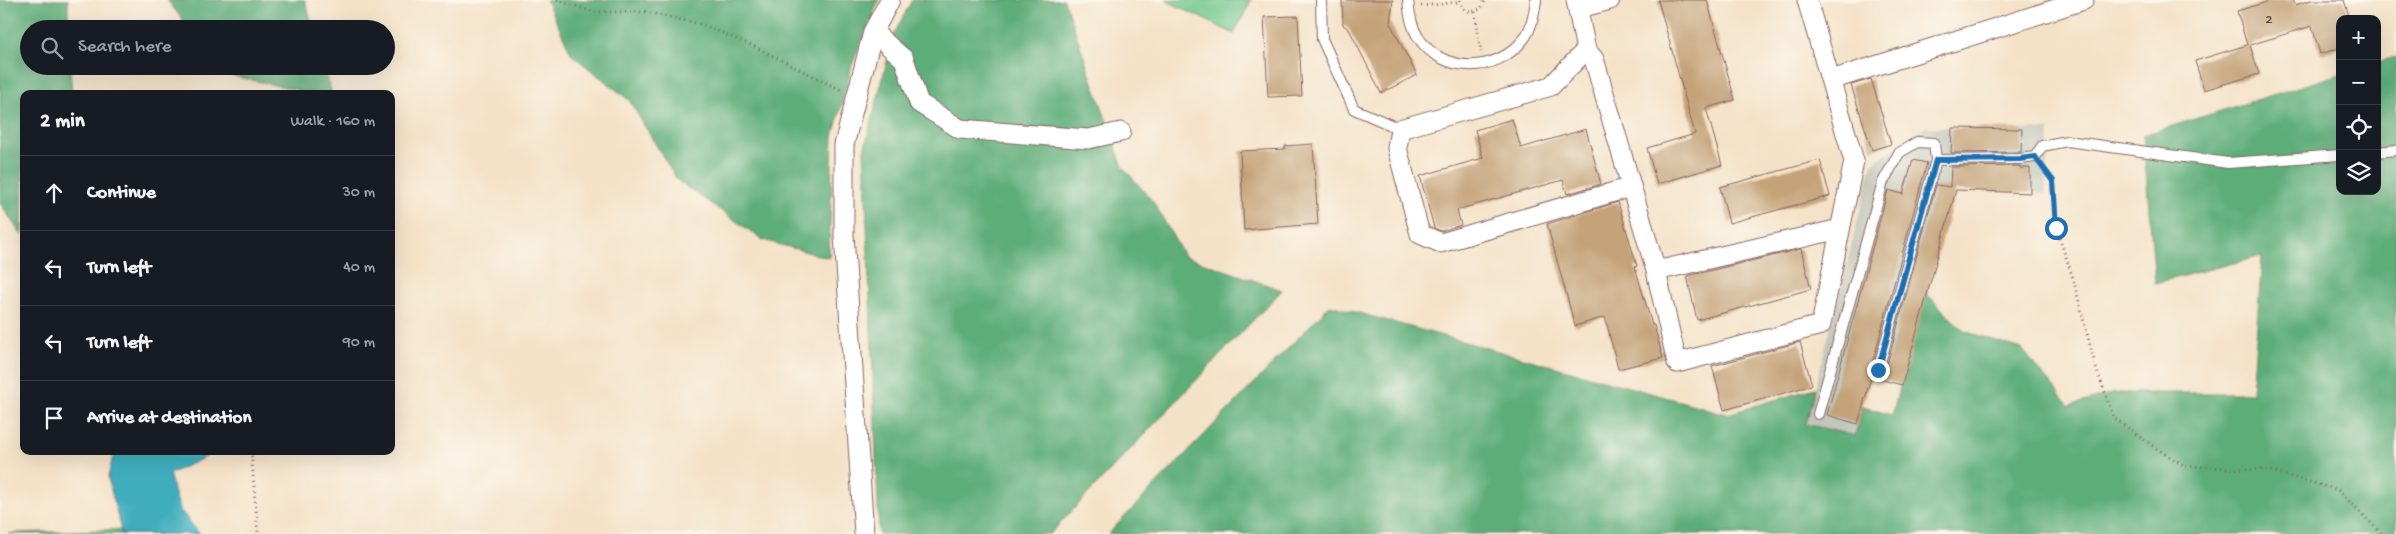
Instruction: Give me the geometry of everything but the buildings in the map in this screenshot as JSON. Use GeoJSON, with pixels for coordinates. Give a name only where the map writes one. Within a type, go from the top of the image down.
{"type":"FeatureCollection","features":[{"type":"Feature","properties":{"kind":"street"},"geometry":{"type":"LineString","coordinates":[[864,534],[844,235],[844,144],[873,32],[890,0]]}},
{"type":"Feature","properties":{"kind":"street"},"geometry":{"type":"LineString","coordinates":[[1610,0],[1577,4],[1586,50],[1594,60],[1656,271],[1677,364],[1821,325],[1854,161],[1807,0]]}},
{"type":"Feature","properties":{"kind":"street"},"geometry":{"type":"LineString","coordinates":[[1831,80],[2084,0]]}},
{"type":"Feature","properties":{"kind":"street"},"geometry":{"type":"LineString","coordinates":[[873,32],[904,60],[919,103],[960,129],[1088,139],[1121,132]]}},
{"type":"Feature","properties":{"kind":"street"},"geometry":{"type":"LineString","coordinates":[[1586,50],[1551,86],[1400,130],[1397,148],[1420,234],[1442,243],[1631,187]]}},
{"type":"Feature","properties":{"kind":"street"},"geometry":{"type":"LineString","coordinates":[[1656,271],[1840,229]]}},
{"type":"Feature","properties":{"kind":"lane"},"geometry":{"type":"LineString","coordinates":[[1321,0],[1322,39],[1354,109],[1400,130]]}},
{"type":"Feature","properties":{"kind":"lane"},"geometry":{"type":"LineString","coordinates":[[1412,4],[1409,17],[1417,36],[1431,52],[1449,62],[1470,66],[1491,63],[1514,49],[1524,39],[1533,20],[1536,0]]}},
{"type":"Feature","properties":{"kind":"lane"},"geometry":{"type":"LineString","coordinates":[[1936,160],[2020,159],[2035,157],[2042,146],[2067,141],[2228,163],[2336,155]]}},
{"type":"Feature","properties":{"kind":"lane"},"geometry":{"type":"LineString","coordinates":[[1818,414],[1884,182],[1899,153],[1917,142],[1934,143],[1936,160],[1878,370]]}},
{"type":"Feature","properties":{"kind":"lane"},"geometry":{"type":"LineString","coordinates":[[2381,152],[2396,150]]}},
{"type":"Feature","properties":{"kind":"path"},"geometry":{"type":"LineString","coordinates":[[557,0],[594,12],[646,12],[701,24],[755,47],[855,97]]}},
{"type":"Feature","properties":{"kind":"path"},"geometry":{"type":"LineString","coordinates":[[1412,4],[1460,1],[1466,11],[1475,12],[1481,9],[1484,0]]}},
{"type":"Feature","properties":{"kind":"path"},"geometry":{"type":"LineString","coordinates":[[1475,12],[1482,57]]}},
{"type":"Feature","properties":{"kind":"path"},"geometry":{"type":"LineString","coordinates":[[2035,157],[2053,181],[2056,228],[2073,278],[2095,365],[2114,418],[2154,447],[2185,466],[2267,470],[2338,490],[2382,534]]}},
{"type":"Feature","properties":{"kind":"path"},"geometry":{"type":"LineString","coordinates":[[251,455],[258,534]]}},
{"type":"Feature","properties":{"kind":"shaded area"},"geometry":{"type":"Polygon","coordinates":[[[1925,127],[2050,130],[2045,193],[1956,190],[1883,380],[1870,379],[1855,436],[1806,424],[1872,164],[1925,127]]]}},
{"type":"Feature","properties":{"kind":"green space"},"geometry":{"type":"Polygon","coordinates":[[[0,0],[68,0],[68,20],[20,20],[20,75],[71,75],[72,90],[20,90],[20,233],[0,203],[0,0]]]}},
{"type":"Feature","properties":{"kind":"green space"},"geometry":{"type":"Polygon","coordinates":[[[167,0],[305,0],[311,20],[183,20],[167,0]]]}},
{"type":"Feature","properties":{"kind":"green space"},"geometry":{"type":"Polygon","coordinates":[[[546,0],[879,0],[852,65],[833,137],[829,258],[763,240],[677,180],[629,100],[572,55],[546,0]]]}},
{"type":"Feature","properties":{"kind":"green space"},"geometry":{"type":"Polygon","coordinates":[[[912,0],[1064,0],[1123,167],[1154,203],[1184,256],[1282,290],[1050,534],[879,534],[864,150],[894,34],[912,0]]]}},
{"type":"Feature","properties":{"kind":"green space"},"geometry":{"type":"Polygon","coordinates":[[[1165,0],[1251,0],[1234,34],[1165,0]]]}},
{"type":"Feature","properties":{"kind":"green space"},"geometry":{"type":"Polygon","coordinates":[[[2396,57],[2396,534],[1108,534],[1330,305],[1727,414],[1815,388],[1806,424],[1855,436],[1863,407],[1892,415],[1927,294],[1964,331],[2022,349],[2069,406],[2114,393],[2252,393],[2262,256],[2155,283],[2143,135],[2336,75],[2336,195],[2381,195],[2381,61],[2396,57]]]}},
{"type":"Feature","properties":{"kind":"green space"},"geometry":{"type":"Polygon","coordinates":[[[229,75],[327,75],[331,90],[298,90],[229,75]]]}},
{"type":"Feature","properties":{"kind":"green space"},"geometry":{"type":"Polygon","coordinates":[[[156,528],[160,534],[8,534],[15,533],[156,528]]]}},
{"type":"Feature","properties":{"kind":"water"},"geometry":{"type":"Polygon","coordinates":[[[113,455],[207,455],[169,474],[180,510],[200,534],[122,534],[108,478],[113,455]]]}},
{"type":"Feature","properties":{"kind":"route"},"geometry":{"type":"LineString","coordinates":[[1878,370],[1936,160],[2020,159],[2035,157],[2053,181],[2056,228]]}}]}
